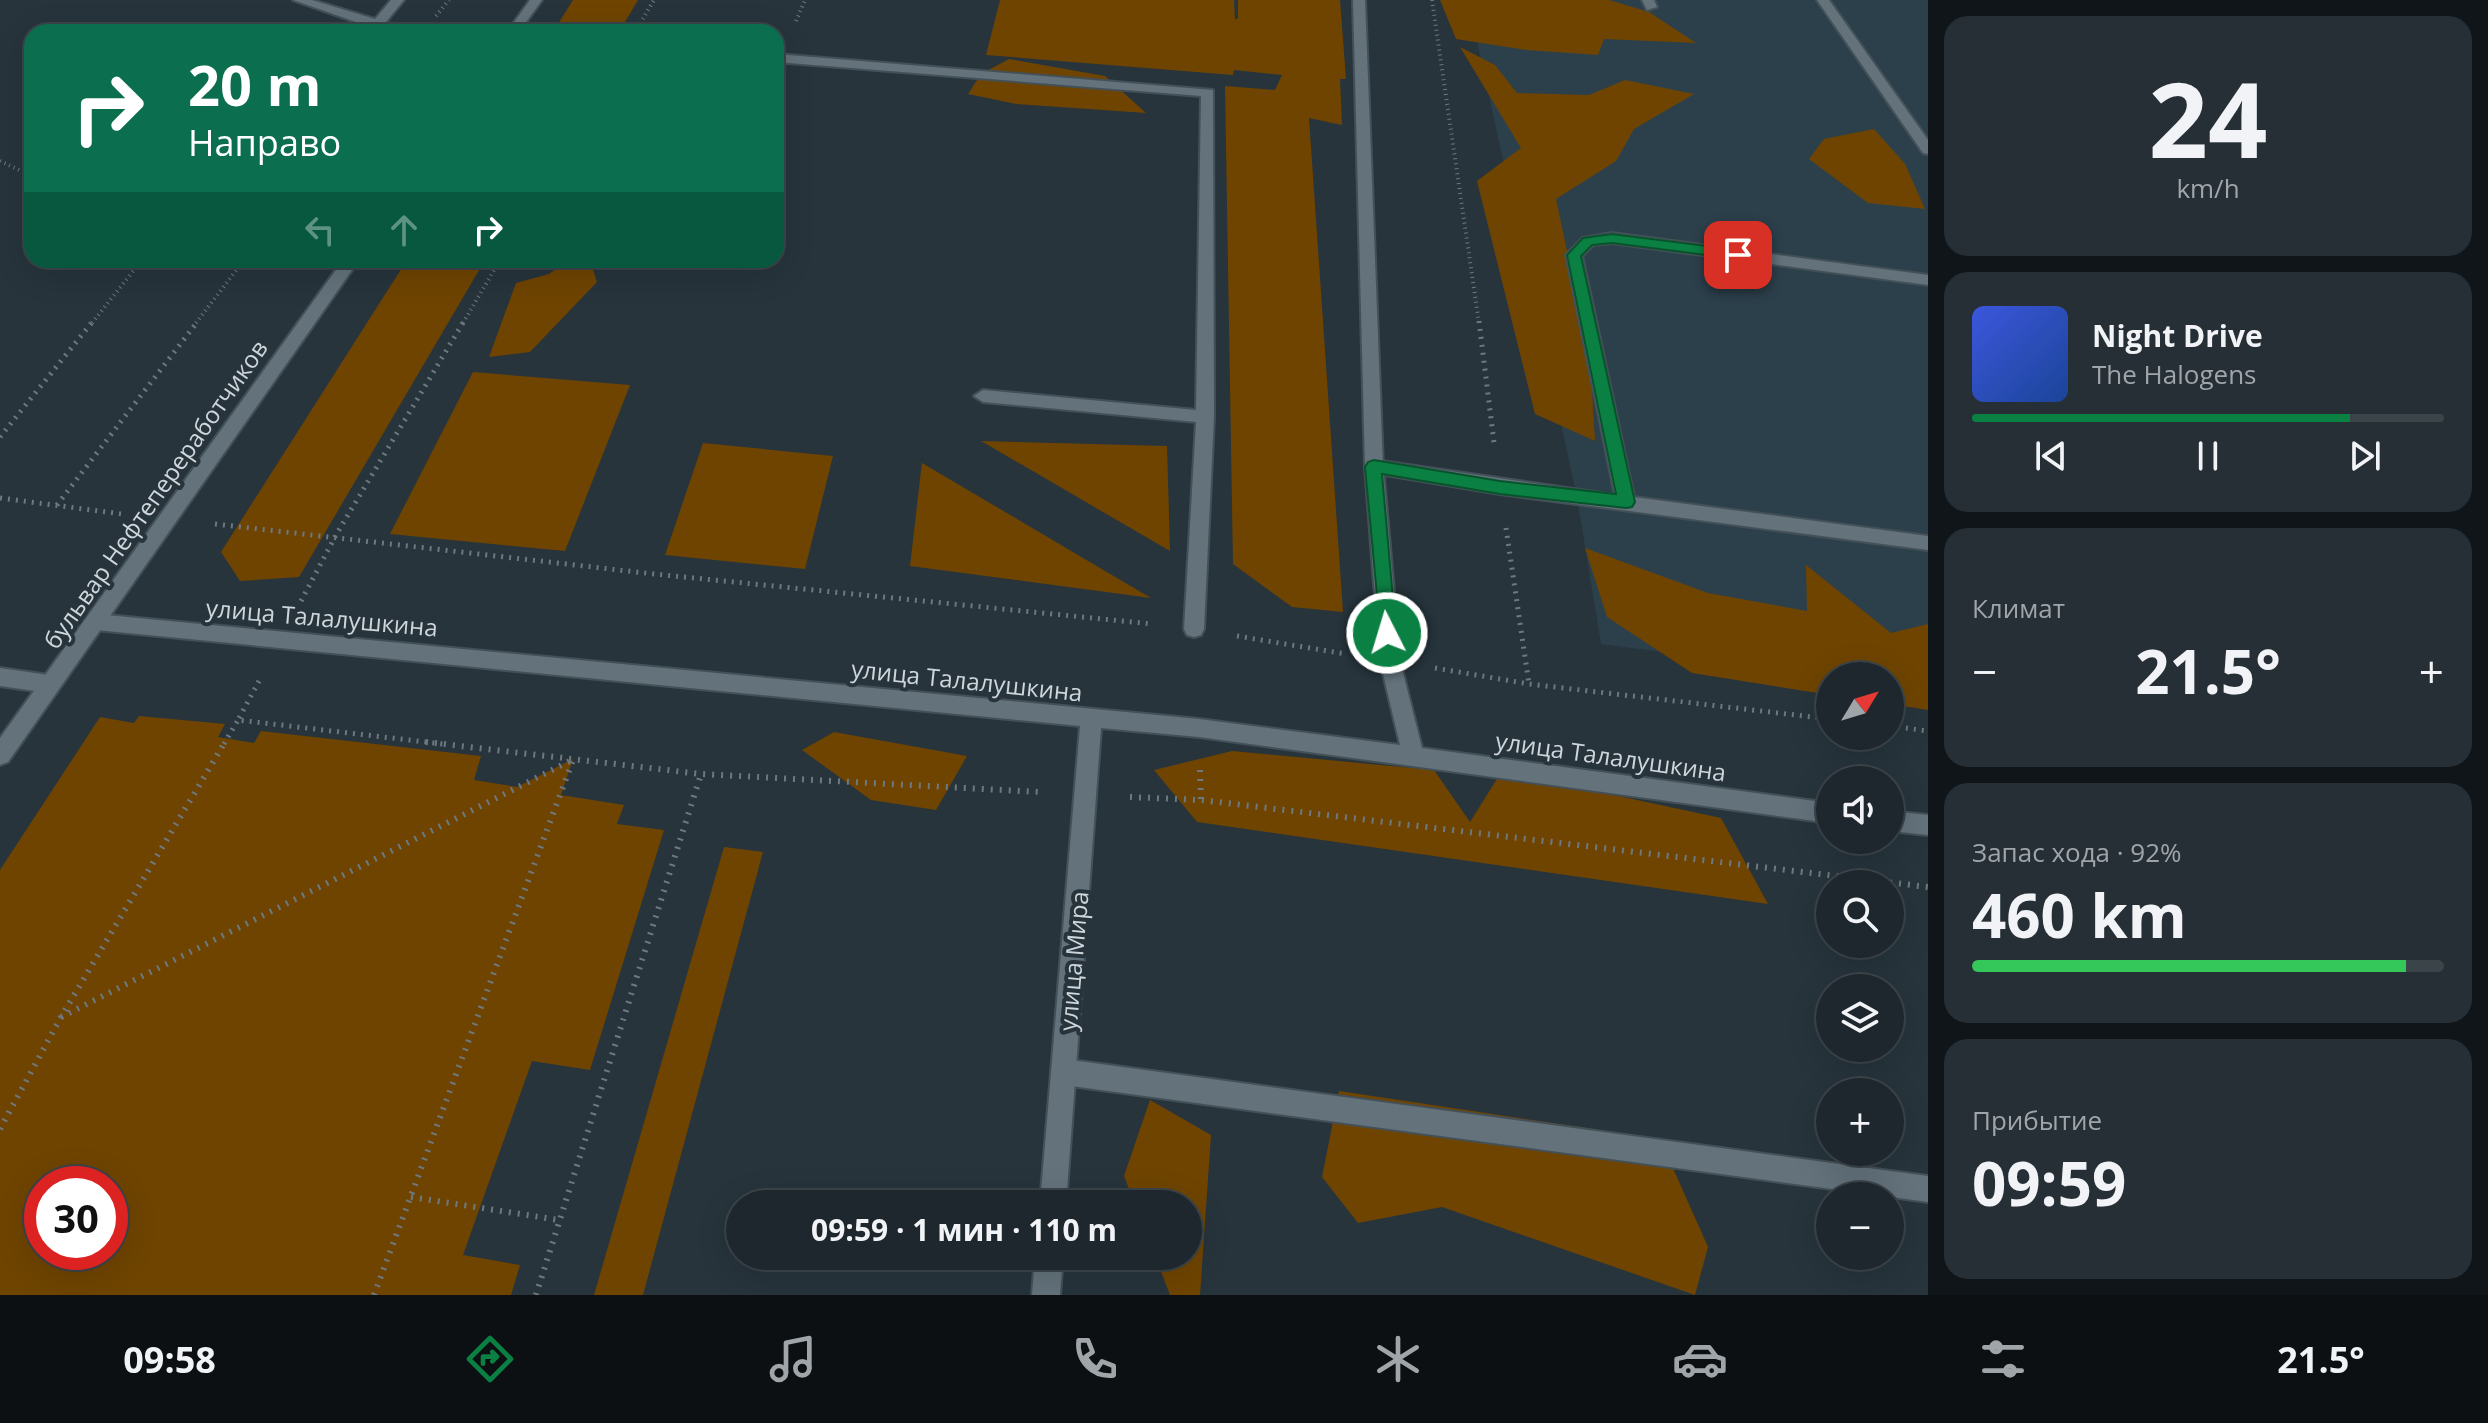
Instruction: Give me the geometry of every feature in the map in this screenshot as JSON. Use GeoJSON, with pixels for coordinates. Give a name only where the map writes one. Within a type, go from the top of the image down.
{"type":"FeatureCollection","features":[{"type":"Feature","properties":{"kind":"street"},"geometry":{"type":"LineString","coordinates":[[299,0],[374,24]]}},
{"type":"Feature","properties":{"kind":"street"},"geometry":{"type":"LineString","coordinates":[[378,24],[398,0]]}},
{"type":"Feature","properties":{"kind":"street"},"geometry":{"type":"LineString","coordinates":[[519,24],[536,0]]}},
{"type":"Feature","properties":{"kind":"street"},"geometry":{"type":"LineString","coordinates":[[1359,0],[1374,467],[1390,661],[1413,755]]}},
{"type":"Feature","properties":{"kind":"street"},"geometry":{"type":"LineString","coordinates":[[1823,0],[1928,150]]}},
{"type":"Feature","properties":{"kind":"street"},"geometry":{"type":"LineString","coordinates":[[784,59],[1208,93],[1205,417],[1194,629]]}},
{"type":"Feature","properties":{"kind":"street"},"geometry":{"type":"LineString","coordinates":[[1626,502],[1574,255],[1588,241],[1612,238],[1928,280]]}},
{"type":"Feature","properties":{"kind":"street","name":"бульвар Нефтепереработчиков"},"geometry":{"type":"LineString","coordinates":[[0,755],[345,268]]}},
{"type":"Feature","properties":{"kind":"street"},"geometry":{"type":"LineString","coordinates":[[983,396],[1205,417]]}},
{"type":"Feature","properties":{"kind":"street"},"geometry":{"type":"LineString","coordinates":[[1374,467],[1500,487],[1928,543]]}},
{"type":"Feature","properties":{"kind":"street","name":"улица Талалушкина"},"geometry":{"type":"LineString","coordinates":[[96,622],[1091,718],[1413,755],[1816,811]]}},
{"type":"Feature","properties":{"kind":"street"},"geometry":{"type":"LineString","coordinates":[[0,677],[49,684]]}},
{"type":"Feature","properties":{"kind":"street","name":"улица Мира"},"geometry":{"type":"LineString","coordinates":[[1054,1190],[1091,718]]}},
{"type":"Feature","properties":{"kind":"street"},"geometry":{"type":"LineString","coordinates":[[1904,822],[1928,825]]}},
{"type":"Feature","properties":{"kind":"street"},"geometry":{"type":"LineString","coordinates":[[1064,1072],[1928,1189]]}},
{"type":"Feature","properties":{"kind":"street"},"geometry":{"type":"LineString","coordinates":[[1046,1295],[1048,1270]]}},
{"type":"Feature","properties":{"kind":"path"},"geometry":{"type":"LineString","coordinates":[[640,24],[654,0]]}},
{"type":"Feature","properties":{"kind":"path"},"geometry":{"type":"LineString","coordinates":[[1432,0],[1468,230],[1500,487],[1529,684]]}},
{"type":"Feature","properties":{"kind":"path"},"geometry":{"type":"LineString","coordinates":[[0,161],[24,172]]}},
{"type":"Feature","properties":{"kind":"path"},"geometry":{"type":"LineString","coordinates":[[0,437],[136,268]]}},
{"type":"Feature","properties":{"kind":"path"},"geometry":{"type":"LineString","coordinates":[[57,505],[238,268]]}},
{"type":"Feature","properties":{"kind":"path"},"geometry":{"type":"LineString","coordinates":[[0,498],[654,574],[1194,629],[1529,684],[1816,717]]}},
{"type":"Feature","properties":{"kind":"path"},"geometry":{"type":"LineString","coordinates":[[0,1129],[61,1017],[238,720]]}},
{"type":"Feature","properties":{"kind":"path"},"geometry":{"type":"LineString","coordinates":[[1904,728],[1928,731]]}},
{"type":"Feature","properties":{"kind":"path"},"geometry":{"type":"LineString","coordinates":[[61,1017],[573,759],[374,1295]]}},
{"type":"Feature","properties":{"kind":"path"},"geometry":{"type":"LineString","coordinates":[[536,1295],[701,774]]}},
{"type":"Feature","properties":{"kind":"path"},"geometry":{"type":"LineString","coordinates":[[411,1197],[559,1220]]}},
{"type":"Feature","properties":{"kind":"shaded area"},"geometry":{"type":"Polygon","coordinates":[[[573,0],[638,0],[624,24],[558,24],[573,0]]]}},
{"type":"Feature","properties":{"kind":"shaded area"},"geometry":{"type":"Polygon","coordinates":[[[1000,0],[1234,0],[1235,20],[1238,18],[1238,0],[1340,0],[1346,79],[1340,79],[1342,125],[1309,118],[1343,612],[1292,607],[1233,564],[1225,86],[1275,90],[1282,75],[1234,70],[1233,75],[986,55],[1000,0]]]}},
{"type":"Feature","properties":{"kind":"shaded area"},"geometry":{"type":"Polygon","coordinates":[[[1440,0],[1609,0],[1649,12],[1696,43],[1604,39],[1598,55],[1526,50],[1456,39],[1440,0]]]}},
{"type":"Feature","properties":{"kind":"shaded area"},"geometry":{"type":"Polygon","coordinates":[[[1468,0],[1928,0],[1928,686],[1904,680],[1904,662],[1816,662],[1816,672],[1601,644],[1577,497],[1468,0]]]}},
{"type":"Feature","properties":{"kind":"shaded area"},"geometry":{"type":"Polygon","coordinates":[[[1460,47],[1495,65],[1517,93],[1589,95],[1625,80],[1694,94],[1634,129],[1616,161],[1556,199],[1590,360],[1595,441],[1535,414],[1477,181],[1521,148],[1460,47]]]}},
{"type":"Feature","properties":{"kind":"shaded area"},"geometry":{"type":"Polygon","coordinates":[[[1009,59],[1105,76],[1146,113],[1016,104],[968,94],[981,74],[1009,59]]]}},
{"type":"Feature","properties":{"kind":"shaded area"},"geometry":{"type":"Polygon","coordinates":[[[1874,129],[1905,164],[1925,209],[1868,203],[1809,159],[1824,139],[1874,129]]]}},
{"type":"Feature","properties":{"kind":"shaded area"},"geometry":{"type":"Polygon","coordinates":[[[402,268],[480,268],[299,577],[240,581],[221,552],[402,268]]]}},
{"type":"Feature","properties":{"kind":"shaded area"},"geometry":{"type":"Polygon","coordinates":[[[557,268],[593,268],[597,282],[530,352],[489,357],[516,283],[549,274],[557,268]]]}},
{"type":"Feature","properties":{"kind":"shaded area"},"geometry":{"type":"Polygon","coordinates":[[[473,372],[630,385],[565,551],[390,534],[473,372]]]}},
{"type":"Feature","properties":{"kind":"shaded area"},"geometry":{"type":"Polygon","coordinates":[[[981,441],[1167,446],[1170,551],[981,441]]]}},
{"type":"Feature","properties":{"kind":"shaded area"},"geometry":{"type":"Polygon","coordinates":[[[703,443],[833,456],[805,569],[665,555],[703,443]]]}},
{"type":"Feature","properties":{"kind":"shaded area"},"geometry":{"type":"Polygon","coordinates":[[[922,463],[1151,598],[910,566],[922,463]]]}},
{"type":"Feature","properties":{"kind":"shaded area"},"geometry":{"type":"Polygon","coordinates":[[[1585,548],[1708,593],[1807,611],[1806,565],[1891,633],[1928,624],[1928,710],[1904,706],[1904,662],[1816,662],[1816,693],[1692,673],[1607,617],[1585,548]]]}},
{"type":"Feature","properties":{"kind":"shaded area"},"geometry":{"type":"Polygon","coordinates":[[[139,716],[225,724],[218,737],[254,743],[261,731],[481,756],[474,780],[517,787],[573,759],[561,795],[624,805],[617,824],[664,830],[590,1070],[532,1061],[463,1255],[520,1265],[511,1295],[0,1295],[0,870],[100,717],[134,723],[139,716]]]}},
{"type":"Feature","properties":{"kind":"shaded area"},"geometry":{"type":"Polygon","coordinates":[[[834,732],[967,756],[936,810],[871,800],[802,750],[834,732]]]}},
{"type":"Feature","properties":{"kind":"shaded area"},"geometry":{"type":"Polygon","coordinates":[[[1232,751],[1434,770],[1470,822],[1502,771],[1721,818],[1768,904],[1197,822],[1154,770],[1232,751]]]}},
{"type":"Feature","properties":{"kind":"shaded area"},"geometry":{"type":"Polygon","coordinates":[[[724,847],[763,852],[643,1295],[594,1295],[724,847]]]}},
{"type":"Feature","properties":{"kind":"shaded area"},"geometry":{"type":"Polygon","coordinates":[[[1339,1091],[1660,1139],[1708,1247],[1695,1295],[1442,1207],[1358,1223],[1322,1177],[1339,1091]]]}},
{"type":"Feature","properties":{"kind":"shaded area"},"geometry":{"type":"Polygon","coordinates":[[[1150,1100],[1211,1135],[1202,1266],[1202,1190],[1130,1190],[1124,1176],[1150,1100]]]}},
{"type":"Feature","properties":{"kind":"shaded area"},"geometry":{"type":"Polygon","coordinates":[[[1160,1270],[1202,1270],[1200,1295],[1170,1295],[1160,1270]]]}},
{"type":"Feature","properties":{"kind":"route"},"geometry":{"type":"LineString","coordinates":[[1387,633],[1374,467],[1500,487],[1626,502],[1574,255],[1588,241],[1612,238],[1738,255]]}}]}
